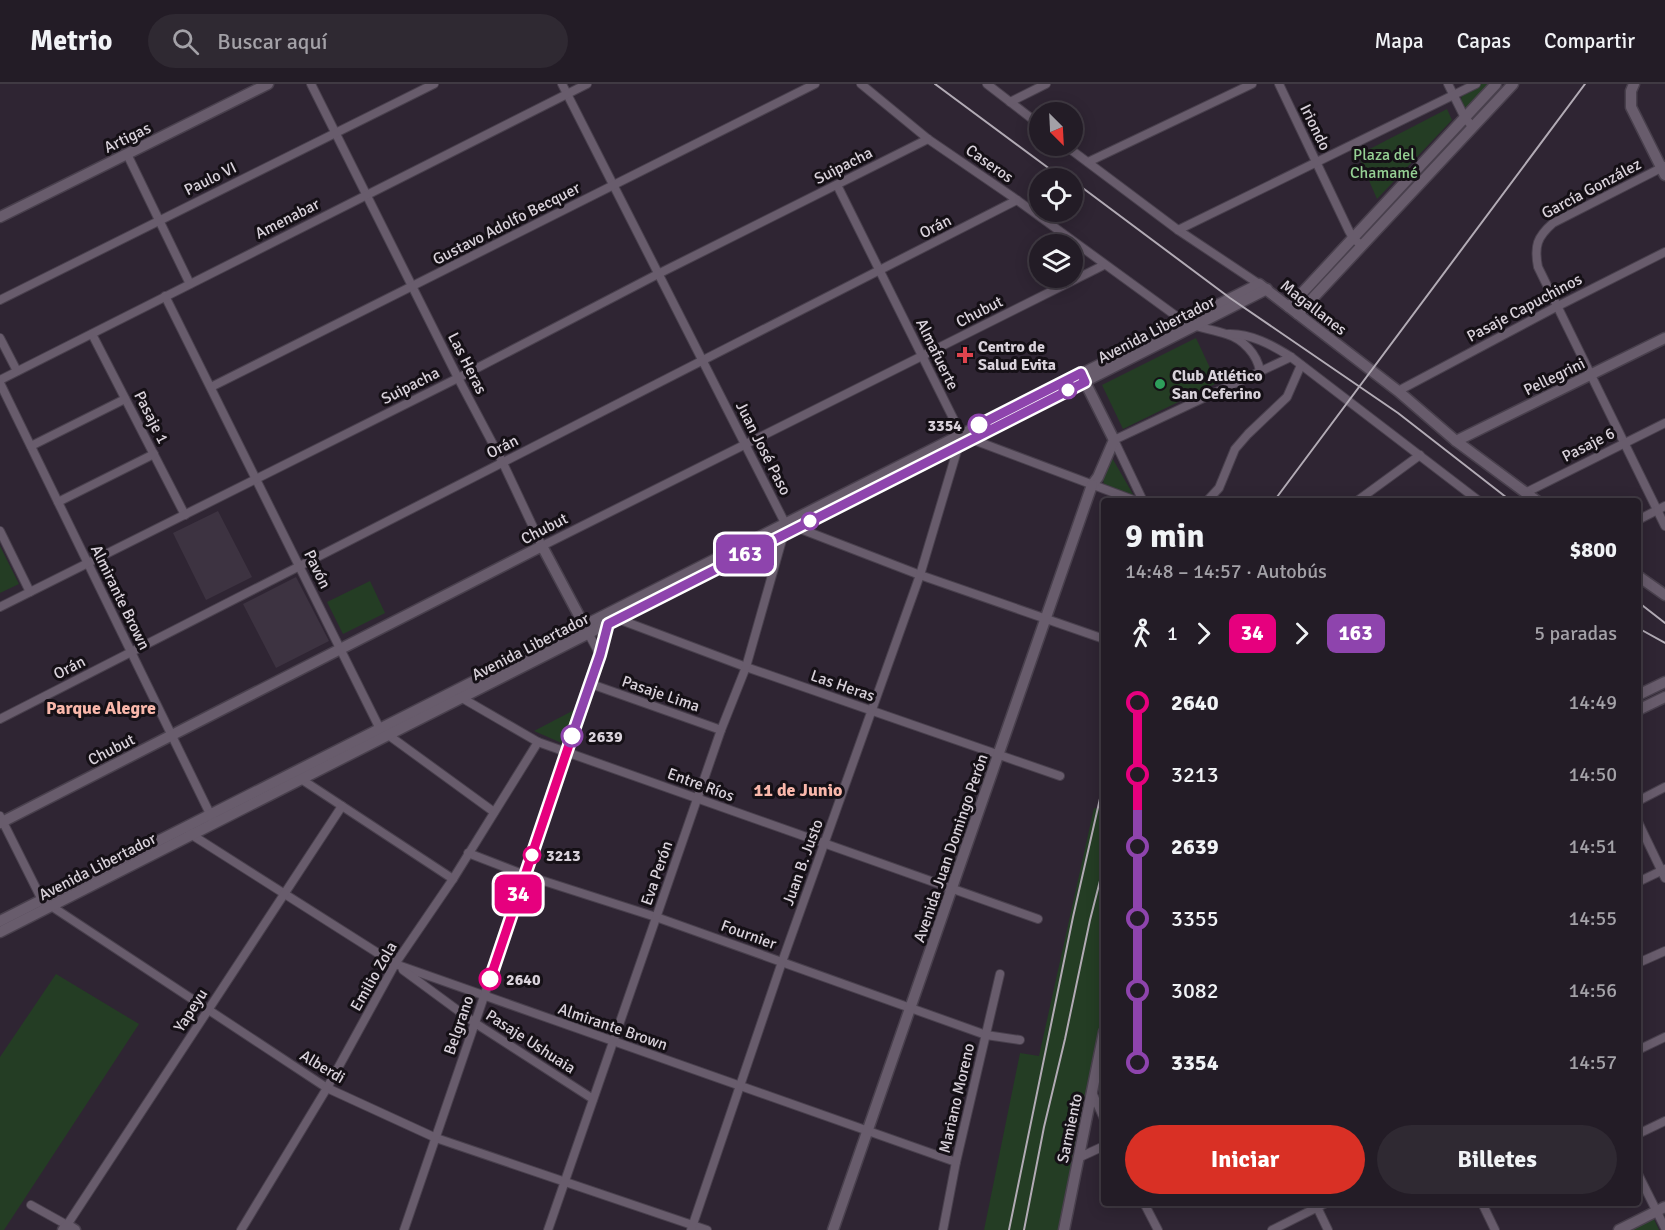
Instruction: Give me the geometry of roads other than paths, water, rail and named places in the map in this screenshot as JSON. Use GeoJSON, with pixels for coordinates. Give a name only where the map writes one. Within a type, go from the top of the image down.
{"type":"FeatureCollection","features":[{"type":"Feature","properties":{"kind":"main road","name":"Artigas"},"geometry":{"type":"LineString","coordinates":[[0,217],[268,84]]}},
{"type":"Feature","properties":{"kind":"main road"},"geometry":{"type":"LineString","coordinates":[[1289,307],[1496,84]]}},
{"type":"Feature","properties":{"kind":"main road"},"geometry":{"type":"LineString","coordinates":[[1298,314],[1514,84]]}},
{"type":"Feature","properties":{"kind":"main road"},"geometry":{"type":"LineString","coordinates":[[1633,88],[1631,108],[1664,170]]}},
{"type":"Feature","properties":{"kind":"main road","name":"Magallanes"},"geometry":{"type":"LineString","coordinates":[[1263,286],[1398,391],[1456,441],[1533,498]]}},
{"type":"Feature","properties":{"kind":"main road","name":"Avenida Libertador"},"geometry":{"type":"LineString","coordinates":[[0,932],[47,903],[1263,286]]}},
{"type":"Feature","properties":{"kind":"main road","name":"Pellegrini"},"geometry":{"type":"LineString","coordinates":[[1456,441],[1665,338]]}},
{"type":"Feature","properties":{"kind":"main road"},"geometry":{"type":"LineString","coordinates":[[1083,377],[1114,441]]}},
{"type":"Feature","properties":{"kind":"main road","name":"Avenida Libertador"},"geometry":{"type":"LineString","coordinates":[[212,819],[301,779],[384,732],[462,698],[587,629],[613,621],[784,529],[796,528],[959,446],[966,437]]}},
{"type":"Feature","properties":{"kind":"main road","name":"Avenida Juan Domingo Perón"},"geometry":{"type":"LineString","coordinates":[[833,1230],[870,1132],[1096,483],[1114,441]]}},
{"type":"Feature","properties":{"kind":"main road","name":"Las Heras"},"geometry":{"type":"LineString","coordinates":[[542,546],[587,629]]}},
{"type":"Feature","properties":{"kind":"main road","name":"Chubut"},"geometry":{"type":"LineString","coordinates":[[1,820],[542,546]]}},
{"type":"Feature","properties":{"kind":"main road"},"geometry":{"type":"LineString","coordinates":[[1641,578],[1665,595]]}},
{"type":"Feature","properties":{"kind":"main road"},"geometry":{"type":"LineString","coordinates":[[1641,694],[1665,682]]}},
{"type":"Feature","properties":{"kind":"main road"},"geometry":{"type":"LineString","coordinates":[[1641,709],[1665,697]]}},
{"type":"Feature","properties":{"kind":"main road","name":"Avenida Libertador"},"geometry":{"type":"LineString","coordinates":[[0,921],[47,903]]}},
{"type":"Feature","properties":{"kind":"main road","name":"Sarmiento"},"geometry":{"type":"LineString","coordinates":[[1064,1230],[1101,1047]]}},
{"type":"Feature","properties":{"kind":"main road","name":"Avenida Juan Domingo Perón"},"geometry":{"type":"LineString","coordinates":[[840,1230],[870,1132]]}},
{"type":"Feature","properties":{"kind":"main road"},"geometry":{"type":"LineString","coordinates":[[1619,1230],[1661,1209]]}},
{"type":"Feature","properties":{"kind":"street","name":"Las Heras"},"geometry":{"type":"LineString","coordinates":[[311,84],[503,463],[542,546]]}},
{"type":"Feature","properties":{"kind":"street","name":"Paulo VI"},"geometry":{"type":"LineString","coordinates":[[0,300],[434,84]]}},
{"type":"Feature","properties":{"kind":"street","name":"Juan José Paso"},"geometry":{"type":"LineString","coordinates":[[562,84],[745,445],[784,529]]}},
{"type":"Feature","properties":{"kind":"street","name":"Amenabar"},"geometry":{"type":"LineString","coordinates":[[0,381],[587,84]]}},
{"type":"Feature","properties":{"kind":"street","name":"Gustavo Adolfo Becquer"},"geometry":{"type":"LineString","coordinates":[[211,387],[815,84]]}},
{"type":"Feature","properties":{"kind":"street","name":"Caseros"},"geometry":{"type":"LineString","coordinates":[[861,84],[928,139],[1189,324]]}},
{"type":"Feature","properties":{"kind":"street"},"geometry":{"type":"LineString","coordinates":[[987,84],[1029,117]]}},
{"type":"Feature","properties":{"kind":"street"},"geometry":{"type":"LineString","coordinates":[[1010,102],[1046,84]]}},
{"type":"Feature","properties":{"kind":"street"},"geometry":{"type":"LineString","coordinates":[[1088,162],[1252,84]]}},
{"type":"Feature","properties":{"kind":"street","name":"Iriondo"},"geometry":{"type":"LineString","coordinates":[[1278,84],[1353,238],[1362,246]]}},
{"type":"Feature","properties":{"kind":"street"},"geometry":{"type":"LineString","coordinates":[[1448,84],[1464,118],[1473,128]]}},
{"type":"Feature","properties":{"kind":"street"},"geometry":{"type":"LineString","coordinates":[[1178,230],[1476,84]]}},
{"type":"Feature","properties":{"kind":"street","name":"Suipacha"},"geometry":{"type":"LineString","coordinates":[[0,607],[928,139]]}},
{"type":"Feature","properties":{"kind":"street"},"geometry":{"type":"LineString","coordinates":[[127,154],[190,284]]}},
{"type":"Feature","properties":{"kind":"street","name":"Magallanes"},"geometry":{"type":"LineString","coordinates":[[1080,156],[1178,230],[1263,286]]}},
{"type":"Feature","properties":{"kind":"street","name":"García González"},"geometry":{"type":"LineString","coordinates":[[1558,306],[1538,267],[1537,243],[1542,232],[1553,223],[1664,170]]}},
{"type":"Feature","properties":{"kind":"street","name":"Almafuerte"},"geometry":{"type":"LineString","coordinates":[[837,185],[923,357],[966,437]]}},
{"type":"Feature","properties":{"kind":"street","name":"Orán"},"geometry":{"type":"LineString","coordinates":[[0,719],[1017,200]]}},
{"type":"Feature","properties":{"kind":"street","name":"Pasaje Capuchinos"},"geometry":{"type":"LineString","coordinates":[[1398,391],[1665,252]]}},
{"type":"Feature","properties":{"kind":"street","name":"Chubut"},"geometry":{"type":"LineString","coordinates":[[542,546],[1104,265]]}},
{"type":"Feature","properties":{"kind":"street","name":"Pavón"},"geometry":{"type":"LineString","coordinates":[[165,296],[340,649],[384,732],[494,812]]}},
{"type":"Feature","properties":{"kind":"street"},"geometry":{"type":"LineString","coordinates":[[1558,306],[1624,443],[1661,508],[1665,526]]}},
{"type":"Feature","properties":{"kind":"street"},"geometry":{"type":"LineString","coordinates":[[1189,324],[1227,334],[1240,334],[1274,346],[1301,364],[1475,498]]}},
{"type":"Feature","properties":{"kind":"street","name":"Pasaje 1"},"geometry":{"type":"LineString","coordinates":[[92,334],[185,515]]}},
{"type":"Feature","properties":{"kind":"street"},"geometry":{"type":"LineString","coordinates":[[1227,334],[1248,347],[1258,360],[1260,371]]}},
{"type":"Feature","properties":{"kind":"street"},"geometry":{"type":"LineString","coordinates":[[0,338],[17,371]]}},
{"type":"Feature","properties":{"kind":"street"},"geometry":{"type":"LineString","coordinates":[[1142,498],[1114,441],[1291,357]]}},
{"type":"Feature","properties":{"kind":"street"},"geometry":{"type":"LineString","coordinates":[[1210,498],[1219,488],[1235,449],[1287,397],[1301,364]]}},
{"type":"Feature","properties":{"kind":"street","name":"Almirante Brown"},"geometry":{"type":"LineString","coordinates":[[0,381],[212,819]]}},
{"type":"Feature","properties":{"kind":"street"},"geometry":{"type":"LineString","coordinates":[[31,446],[125,399]]}},
{"type":"Feature","properties":{"kind":"street","name":"Pasaje 6"},"geometry":{"type":"LineString","coordinates":[[1526,493],[1665,423]]}},
{"type":"Feature","properties":{"kind":"street"},"geometry":{"type":"LineString","coordinates":[[966,437],[1096,483],[1129,498]]}},
{"type":"Feature","properties":{"kind":"street","name":"Juan B. Justo"},"geometry":{"type":"LineString","coordinates":[[691,1227],[782,962],[920,574],[959,446]]}},
{"type":"Feature","properties":{"kind":"street"},"geometry":{"type":"LineString","coordinates":[[58,502],[154,454]]}},
{"type":"Feature","properties":{"kind":"street"},"geometry":{"type":"LineString","coordinates":[[1361,498],[1420,455]]}},
{"type":"Feature","properties":{"kind":"street"},"geometry":{"type":"LineString","coordinates":[[1641,518],[1661,508]]}},
{"type":"Feature","properties":{"kind":"street"},"geometry":{"type":"LineString","coordinates":[[796,528],[1101,638]]}},
{"type":"Feature","properties":{"kind":"street","name":"Eva Perón"},"geometry":{"type":"LineString","coordinates":[[548,1230],[721,730],[746,668],[784,529]]}},
{"type":"Feature","properties":{"kind":"street"},"geometry":{"type":"LineString","coordinates":[[0,531],[30,592]]}},
{"type":"Feature","properties":{"kind":"street","name":"Las Heras"},"geometry":{"type":"LineString","coordinates":[[613,621],[1060,776]]}},
{"type":"Feature","properties":{"kind":"street","name":"Belgrano"},"geometry":{"type":"LineString","coordinates":[[404,1230],[613,621]]}},
{"type":"Feature","properties":{"kind":"street","name":"Las Heras"},"geometry":{"type":"LineString","coordinates":[[587,629],[600,655]]}},
{"type":"Feature","properties":{"kind":"street","name":"Pasaje Lima"},"geometry":{"type":"LineString","coordinates":[[591,684],[721,730]]}},
{"type":"Feature","properties":{"kind":"street","name":"Entre Ríos"},"geometry":{"type":"LineString","coordinates":[[462,698],[538,742],[1038,919]]}},
{"type":"Feature","properties":{"kind":"street","name":"Emilio Zola"},"geometry":{"type":"LineString","coordinates":[[241,1230],[327,1088],[395,964],[453,879],[538,742]]}},
{"type":"Feature","properties":{"kind":"street"},"geometry":{"type":"LineString","coordinates":[[301,779],[453,879]]}},
{"type":"Feature","properties":{"kind":"street"},"geometry":{"type":"LineString","coordinates":[[1641,799],[1665,787]]}},
{"type":"Feature","properties":{"kind":"street","name":"Yapeyu"},"geometry":{"type":"LineString","coordinates":[[68,1228],[208,1009],[342,806]]}},
{"type":"Feature","properties":{"kind":"street","name":"Alberdi"},"geometry":{"type":"LineString","coordinates":[[1,820],[47,903],[327,1088],[436,1138],[565,1181],[691,1227],[707,1230]]}},
{"type":"Feature","properties":{"kind":"street"},"geometry":{"type":"LineString","coordinates":[[1641,828],[1664,872],[1641,881]]}},
{"type":"Feature","properties":{"kind":"street","name":"Almirante Brown"},"geometry":{"type":"LineString","coordinates":[[190,830],[395,964],[956,1162]]}},
{"type":"Feature","properties":{"kind":"street","name":"Fournier"},"geometry":{"type":"LineString","coordinates":[[468,853],[525,875],[656,918],[986,1035],[1020,1040]]}},
{"type":"Feature","properties":{"kind":"street"},"geometry":{"type":"LineString","coordinates":[[1641,962],[1665,951]]}},
{"type":"Feature","properties":{"kind":"street","name":"Pasaje Ushuaia"},"geometry":{"type":"LineString","coordinates":[[395,964],[475,1023],[593,1099]]}},
{"type":"Feature","properties":{"kind":"street","name":"Mariano Moreno"},"geometry":{"type":"LineString","coordinates":[[943,1230],[956,1162],[1000,974]]}},
{"type":"Feature","properties":{"kind":"street"},"geometry":{"type":"LineString","coordinates":[[1641,1049],[1665,1037]]}},
{"type":"Feature","properties":{"kind":"street"},"geometry":{"type":"LineString","coordinates":[[1092,1092],[1101,1112]]}},
{"type":"Feature","properties":{"kind":"street"},"geometry":{"type":"LineString","coordinates":[[1641,1133],[1665,1121]]}},
{"type":"Feature","properties":{"kind":"street"},"geometry":{"type":"LineString","coordinates":[[1078,1158],[1101,1147]]}},
{"type":"Feature","properties":{"kind":"street"},"geometry":{"type":"LineString","coordinates":[[1641,1179],[1661,1209],[1665,1228]]}},
{"type":"Feature","properties":{"kind":"street"},"geometry":{"type":"LineString","coordinates":[[31,1205],[68,1228]]}},
{"type":"Feature","properties":{"kind":"street"},"geometry":{"type":"LineString","coordinates":[[1146,1206],[1158,1230]]}},
{"type":"Feature","properties":{"kind":"street"},"geometry":{"type":"LineString","coordinates":[[1272,1230],[1314,1206]]}},
{"type":"Feature","properties":{"kind":"street"},"geometry":{"type":"LineString","coordinates":[[1316,1206],[1328,1230]]}},
{"type":"Feature","properties":{"kind":"street"},"geometry":{"type":"LineString","coordinates":[[1483,1206],[1495,1230]]}},
{"type":"Feature","properties":{"kind":"railway"},"geometry":{"type":"LineString","coordinates":[[935,84],[1048,168]]}},
{"type":"Feature","properties":{"kind":"railway"},"geometry":{"type":"LineString","coordinates":[[1276,498],[1585,84]]}},
{"type":"Feature","properties":{"kind":"railway"},"geometry":{"type":"LineString","coordinates":[[1083,188],[1230,298],[1398,413],[1507,498]]}},
{"type":"Feature","properties":{"kind":"railway"},"geometry":{"type":"LineString","coordinates":[[1641,604],[1665,623]]}},
{"type":"Feature","properties":{"kind":"railway"},"geometry":{"type":"LineString","coordinates":[[1641,630],[1665,643]]}},
{"type":"Feature","properties":{"kind":"railway"},"geometry":{"type":"LineString","coordinates":[[1009,1230],[1073,917],[1101,794]]}},
{"type":"Feature","properties":{"kind":"railway"},"geometry":{"type":"LineString","coordinates":[[1024,1230],[1044,1127],[1101,877]]}},
{"type":"Feature","properties":{"kind":"place","name":"Centro de Salud Evita"},"geometry":{"type":"Point","coordinates":[965,355]}},
{"type":"Feature","properties":{"kind":"place","name":"Club Atlético San Ceferino"},"geometry":{"type":"Point","coordinates":[1160,384]}},
{"type":"Feature","properties":{"kind":"place","name":"3354"},"geometry":{"type":"Point","coordinates":[979,425]}},
{"type":"Feature","properties":{"kind":"place","name":"2639"},"geometry":{"type":"Point","coordinates":[572,736]}},
{"type":"Feature","properties":{"kind":"place","name":"3213"},"geometry":{"type":"Point","coordinates":[532,855]}},
{"type":"Feature","properties":{"kind":"place","name":"2640"},"geometry":{"type":"Point","coordinates":[490,979]}},
{"type":"Feature","properties":{"kind":"district","name":"Parque Alegre"},"geometry":{"type":"Point","coordinates":[101,708]}},
{"type":"Feature","properties":{"kind":"district","name":"11 de Junio"},"geometry":{"type":"Point","coordinates":[798,790]}},
{"type":"Feature","properties":{"kind":"park label","name":"Plaza del Chamamé"},"geometry":{"type":"Point","coordinates":[1384,163]}}]}
